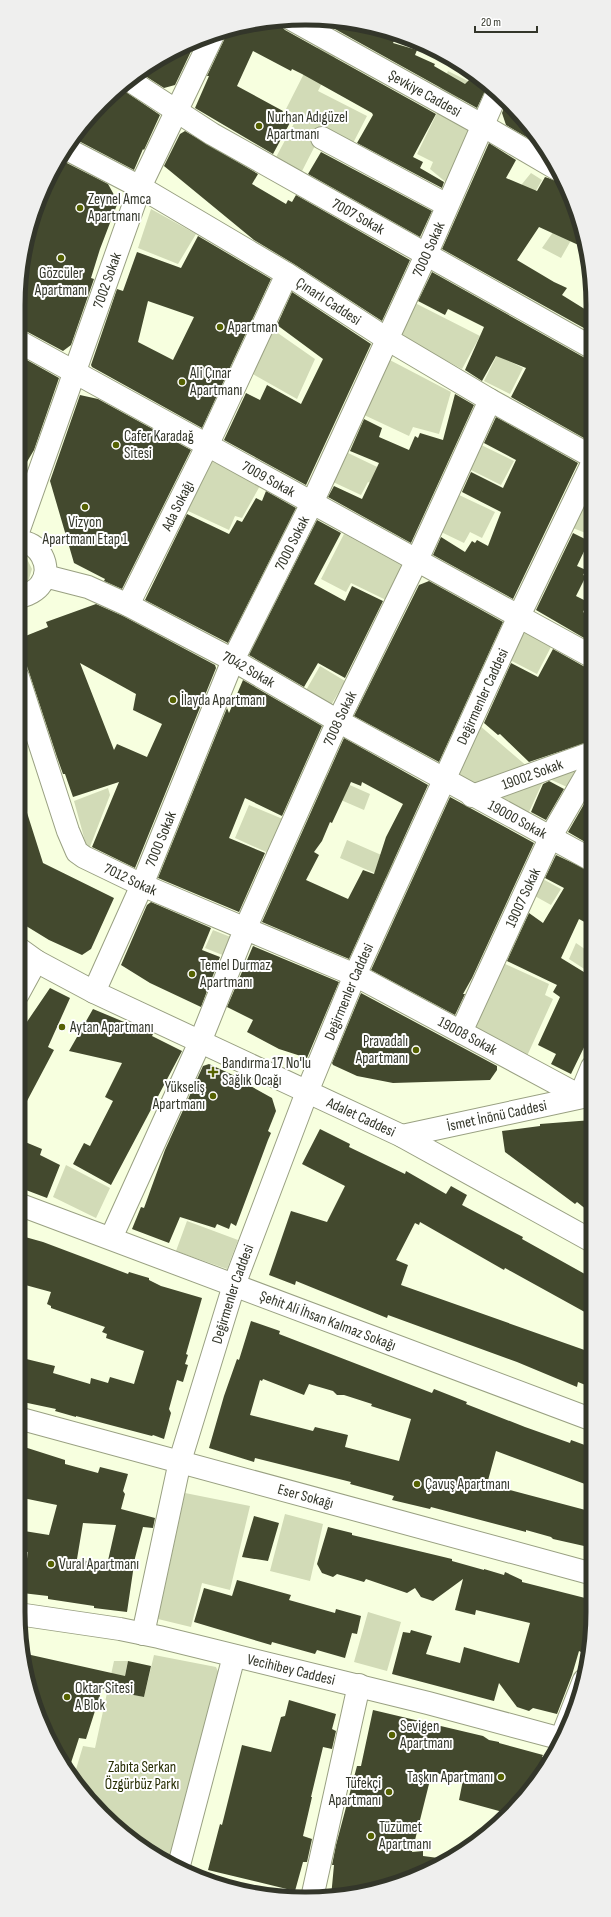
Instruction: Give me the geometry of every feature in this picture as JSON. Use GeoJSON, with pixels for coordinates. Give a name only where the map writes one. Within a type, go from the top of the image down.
{"type":"FeatureCollection","features":[{"type":"Feature","properties":{"kind":"street","name":"Şevkiye Caddesi"},"geometry":{"type":"LineString","coordinates":[[301,25],[482,125],[547,163]]}},
{"type":"Feature","properties":{"kind":"street","name":"7002 Sokak"},"geometry":{"type":"LineString","coordinates":[[25,512],[140,187],[210,42]]}},
{"type":"Feature","properties":{"kind":"street","name":"7007 Sokak"},"geometry":{"type":"LineString","coordinates":[[134,83],[212,134],[586,344]]}},
{"type":"Feature","properties":{"kind":"street","name":"7000 Sokak"},"geometry":{"type":"LineString","coordinates":[[94,992],[142,885],[233,660],[312,503],[426,255],[494,99]]}},
{"type":"Feature","properties":{"kind":"street"},"geometry":{"type":"LineString","coordinates":[[322,138],[447,205]]}},
{"type":"Feature","properties":{"kind":"street","name":"Çınarlı Caddesi"},"geometry":{"type":"LineString","coordinates":[[71,151],[140,187],[287,274],[387,339],[490,400],[586,453]]}},
{"type":"Feature","properties":{"kind":"street","name":"Ada Sokağı"},"geometry":{"type":"LineString","coordinates":[[128,605],[207,446],[287,274]]}},
{"type":"Feature","properties":{"kind":"street","name":"7009 Sokak"},"geometry":{"type":"LineString","coordinates":[[25,345],[74,370],[207,446],[586,653]]}},
{"type":"Feature","properties":{"kind":"street","name":"7008 Sokak"},"geometry":{"type":"LineString","coordinates":[[111,1238],[200,1042],[246,927],[338,721],[417,560],[490,400]]}},
{"type":"Feature","properties":{"kind":"street","name":"Değirmenler Caddesi"},"geometry":{"type":"LineString","coordinates":[[143,1634],[180,1461],[234,1285],[308,1092],[355,975],[519,616],[586,476]]}},
{"type":"Feature","properties":{"kind":"street"},"geometry":{"type":"LineString","coordinates":[[25,543],[38,551],[44,558],[46,567],[45,576],[41,584],[35,591],[25,595]]}},
{"type":"Feature","properties":{"kind":"street","name":"7042 Sokak"},"geometry":{"type":"LineString","coordinates":[[45,576],[88,587],[128,605],[233,660],[444,780]]}},
{"type":"Feature","properties":{"kind":"street","name":"7012 Sokak"},"geometry":{"type":"LineString","coordinates":[[25,698],[74,847],[84,857],[142,885],[246,927],[355,975]]}},
{"type":"Feature","properties":{"kind":"street","name":"19002 Sokak"},"geometry":{"type":"LineString","coordinates":[[472,796],[586,754]]}},
{"type":"Feature","properties":{"kind":"street","name":"19007 Sokak"},"geometry":{"type":"LineString","coordinates":[[461,1032],[551,836],[586,776]]}},
{"type":"Feature","properties":{"kind":"street","name":"19000 Sokak"},"geometry":{"type":"LineString","coordinates":[[444,780],[551,836],[586,856]]}},
{"type":"Feature","properties":{"kind":"street","name":"Adalet Caddesi"},"geometry":{"type":"LineString","coordinates":[[25,953],[36,962],[94,992],[402,1136],[586,1239]]}},
{"type":"Feature","properties":{"kind":"street"},"geometry":{"type":"LineString","coordinates":[[25,982],[36,962]]}},
{"type":"Feature","properties":{"kind":"street","name":"19008 Sokak"},"geometry":{"type":"LineString","coordinates":[[355,975],[461,1032],[586,1095]]}},
{"type":"Feature","properties":{"kind":"street","name":"İsmet İnönü Caddesi"},"geometry":{"type":"LineString","coordinates":[[402,1136],[586,1095]]}},
{"type":"Feature","properties":{"kind":"street","name":"Şehit Ali İhsan Kalmaz Sokağı"},"geometry":{"type":"LineString","coordinates":[[25,1207],[586,1417]]}},
{"type":"Feature","properties":{"kind":"street","name":"Eser Sokağı"},"geometry":{"type":"LineString","coordinates":[[25,1420],[586,1572]]}},
{"type":"Feature","properties":{"kind":"street","name":"Vecihibey Caddesi"},"geometry":{"type":"LineString","coordinates":[[25,1615],[143,1634],[359,1685],[556,1738]]}},
{"type":"Feature","properties":{"kind":"street"},"geometry":{"type":"LineString","coordinates":[[180,1862],[234,1656]]}},
{"type":"Feature","properties":{"kind":"street"},"geometry":{"type":"LineString","coordinates":[[313,1892],[359,1685]]}},
{"type":"Feature","properties":{"kind":"green space"},"geometry":{"type":"Polygon","coordinates":[[[318,46],[336,55],[318,91],[367,116],[350,149],[321,134],[300,175],[274,161],[298,116],[286,109],[318,46]]]}},
{"type":"Feature","properties":{"kind":"green space"},"geometry":{"type":"Polygon","coordinates":[[[448,71],[468,81],[458,102],[438,93],[448,71]]]}},
{"type":"Feature","properties":{"kind":"green space"},"geometry":{"type":"Polygon","coordinates":[[[437,113],[472,132],[448,184],[430,169],[433,162],[417,154],[437,113]]]}},
{"type":"Feature","properties":{"kind":"green space"},"geometry":{"type":"Polygon","coordinates":[[[531,173],[542,180],[517,224],[505,219],[522,184],[531,173]]]}},
{"type":"Feature","properties":{"kind":"green space"},"geometry":{"type":"Polygon","coordinates":[[[151,209],[196,234],[178,264],[138,248],[151,209]]]}},
{"type":"Feature","properties":{"kind":"green space"},"geometry":{"type":"Polygon","coordinates":[[[569,209],[576,232],[561,258],[542,248],[569,209]]]}},
{"type":"Feature","properties":{"kind":"green space"},"geometry":{"type":"Polygon","coordinates":[[[415,303],[480,336],[462,369],[398,335],[415,303]]]}},
{"type":"Feature","properties":{"kind":"green space"},"geometry":{"type":"Polygon","coordinates":[[[272,329],[315,359],[297,399],[251,373],[272,329]]]}},
{"type":"Feature","properties":{"kind":"green space"},"geometry":{"type":"Polygon","coordinates":[[[497,355],[523,368],[510,394],[484,381],[497,355]]]}},
{"type":"Feature","properties":{"kind":"green space"},"geometry":{"type":"Polygon","coordinates":[[[386,358],[451,392],[439,434],[413,427],[409,436],[362,414],[386,358]]]}},
{"type":"Feature","properties":{"kind":"green space"},"geometry":{"type":"Polygon","coordinates":[[[477,443],[514,461],[501,485],[465,467],[477,443]]]}},
{"type":"Feature","properties":{"kind":"green space"},"geometry":{"type":"Polygon","coordinates":[[[348,453],[394,475],[388,490],[368,482],[361,495],[333,482],[348,453]]]}},
{"type":"Feature","properties":{"kind":"green space"},"geometry":{"type":"Polygon","coordinates":[[[211,461],[261,484],[242,518],[235,516],[229,530],[186,510],[211,461]]]}},
{"type":"Feature","properties":{"kind":"green space"},"geometry":{"type":"Polygon","coordinates":[[[457,494],[495,512],[482,538],[470,532],[464,543],[439,531],[457,494]]]}},
{"type":"Feature","properties":{"kind":"green space"},"geometry":{"type":"Polygon","coordinates":[[[586,494],[586,533],[568,526],[586,494]]]}},
{"type":"Feature","properties":{"kind":"green space"},"geometry":{"type":"Polygon","coordinates":[[[344,534],[404,567],[386,600],[351,583],[346,592],[321,579],[344,534]]]}},
{"type":"Feature","properties":{"kind":"green space"},"geometry":{"type":"Polygon","coordinates":[[[25,556],[32,569],[28,582],[25,584],[25,556]]]}},
{"type":"Feature","properties":{"kind":"green space"},"geometry":{"type":"Polygon","coordinates":[[[524,628],[553,643],[537,674],[508,659],[524,628]]]}},
{"type":"Feature","properties":{"kind":"green space"},"geometry":{"type":"Polygon","coordinates":[[[320,666],[345,681],[330,707],[305,692],[320,666]]]}},
{"type":"Feature","properties":{"kind":"green space"},"geometry":{"type":"Polygon","coordinates":[[[479,725],[529,768],[478,789],[451,776],[479,725]]]}},
{"type":"Feature","properties":{"kind":"green space"},"geometry":{"type":"Polygon","coordinates":[[[579,763],[567,787],[545,777],[529,812],[488,794],[579,763]]]}},
{"type":"Feature","properties":{"kind":"green space"},"geometry":{"type":"Polygon","coordinates":[[[327,775],[370,794],[364,810],[320,791],[327,775]]]}},
{"type":"Feature","properties":{"kind":"green space"},"geometry":{"type":"Polygon","coordinates":[[[108,788],[110,795],[88,852],[74,801],[108,788]]]}},
{"type":"Feature","properties":{"kind":"green space"},"geometry":{"type":"Polygon","coordinates":[[[249,805],[290,822],[275,856],[235,838],[249,805]]]}},
{"type":"Feature","properties":{"kind":"green space"},"geometry":{"type":"Polygon","coordinates":[[[347,840],[402,864],[395,882],[340,858],[347,840]]]}},
{"type":"Feature","properties":{"kind":"green space"},"geometry":{"type":"Polygon","coordinates":[[[541,878],[561,889],[551,905],[533,895],[541,878]]]}},
{"type":"Feature","properties":{"kind":"green space"},"geometry":{"type":"Polygon","coordinates":[[[213,930],[238,940],[230,958],[205,948],[213,930]]]}},
{"type":"Feature","properties":{"kind":"green space"},"geometry":{"type":"Polygon","coordinates":[[[576,943],[586,950],[586,970],[569,959],[576,943]]]}},
{"type":"Feature","properties":{"kind":"green space"},"geometry":{"type":"Polygon","coordinates":[[[501,962],[549,984],[545,995],[553,999],[527,1056],[470,1031],[501,962]]]}},
{"type":"Feature","properties":{"kind":"green space"},"geometry":{"type":"Polygon","coordinates":[[[66,1165],[110,1188],[96,1218],[53,1197],[66,1165]]]}},
{"type":"Feature","properties":{"kind":"green space"},"geometry":{"type":"Polygon","coordinates":[[[187,1221],[238,1240],[227,1269],[176,1251],[187,1221]]]}},
{"type":"Feature","properties":{"kind":"green space"},"geometry":{"type":"Polygon","coordinates":[[[185,1493],[250,1506],[230,1590],[202,1583],[191,1627],[158,1619],[185,1493]]]}},
{"type":"Feature","properties":{"kind":"green space"},"geometry":{"type":"Polygon","coordinates":[[[285,1514],[323,1524],[310,1581],[270,1571],[285,1514]]]}},
{"type":"Feature","properties":{"kind":"green space"},"geometry":{"type":"Polygon","coordinates":[[[368,1612],[401,1622],[387,1671],[354,1662],[368,1612]]]}},
{"type":"Feature","properties":{"kind":"green space","name":"Zabıta Serkan Özgürbüz Parkı"},"geometry":{"type":"Polygon","coordinates":[[[154,1655],[216,1667],[221,1678],[177,1861],[150,1845],[107,1810],[75,1772],[83,1746],[95,1748],[114,1661],[128,1661],[124,1680],[125,1693],[144,1697],[154,1655]]]}},
{"type":"Feature","properties":{"kind":"building"},"geometry":{"type":"Polygon","coordinates":[[[281,26],[285,30],[436,114],[413,157],[423,162],[420,168],[444,182],[442,188],[357,143],[373,115],[372,113],[302,74],[292,69],[291,71],[253,51],[237,86],[283,111],[282,113],[292,119],[273,154],[195,108],[209,76],[207,76],[225,37],[251,30],[281,26]]]}},
{"type":"Feature","properties":{"kind":"building"},"geometry":{"type":"Polygon","coordinates":[[[330,26],[360,30],[395,40],[393,43],[417,50],[415,55],[435,64],[434,66],[465,84],[470,79],[485,91],[477,108],[330,26]]]}},
{"type":"Feature","properties":{"kind":"building"},"geometry":{"type":"Polygon","coordinates":[[[192,49],[175,85],[164,88],[145,76],[192,49]]]}},
{"type":"Feature","properties":{"kind":"building"},"geometry":{"type":"Polygon","coordinates":[[[125,91],[160,115],[134,170],[79,141],[107,107],[125,91]]]}},
{"type":"Feature","properties":{"kind":"building"},"geometry":{"type":"Polygon","coordinates":[[[504,107],[528,135],[528,138],[506,125],[502,113],[504,107]]]}},
{"type":"Feature","properties":{"kind":"building"},"geometry":{"type":"Polygon","coordinates":[[[185,131],[258,174],[252,184],[286,204],[288,200],[292,202],[296,195],[410,260],[382,321],[254,240],[164,166],[180,134],[185,131]]]}},
{"type":"Feature","properties":{"kind":"building"},"geometry":{"type":"Polygon","coordinates":[[[489,143],[516,160],[506,178],[537,191],[545,177],[557,181],[571,215],[579,245],[539,227],[517,260],[567,288],[562,295],[586,310],[586,329],[442,249],[489,143]]]}},
{"type":"Feature","properties":{"kind":"building"},"geometry":{"type":"Polygon","coordinates":[[[321,152],[432,211],[420,237],[308,174],[321,152]]]}},
{"type":"Feature","properties":{"kind":"building"},"geometry":{"type":"Polygon","coordinates":[[[65,162],[108,184],[118,202],[100,249],[91,278],[94,279],[71,345],[63,351],[25,331],[25,306],[27,269],[30,251],[46,198],[65,162]]]}},
{"type":"Feature","properties":{"kind":"building"},"geometry":{"type":"Polygon","coordinates":[[[198,236],[271,279],[202,428],[92,367],[91,365],[117,289],[123,291],[137,252],[181,268],[198,236]],[[148,301],[138,342],[173,360],[194,317],[148,301]]]}},
{"type":"Feature","properties":{"kind":"building"},"geometry":{"type":"Polygon","coordinates":[[[432,272],[586,358],[586,439],[511,397],[526,368],[496,356],[482,381],[465,370],[484,327],[448,309],[445,315],[418,301],[432,272]]]}},
{"type":"Feature","properties":{"kind":"building"},"geometry":{"type":"Polygon","coordinates":[[[292,292],[371,344],[306,485],[224,440],[246,393],[260,400],[267,385],[301,404],[323,359],[277,325],[292,292]]]}},
{"type":"Feature","properties":{"kind":"building"},"geometry":{"type":"Polygon","coordinates":[[[25,359],[59,378],[34,450],[25,465],[25,359]]]}},
{"type":"Feature","properties":{"kind":"building"},"geometry":{"type":"Polygon","coordinates":[[[455,394],[474,405],[411,543],[328,497],[334,486],[362,499],[379,463],[350,451],[364,419],[382,428],[379,437],[409,450],[415,436],[418,438],[420,433],[443,440],[455,394]]]}},
{"type":"Feature","properties":{"kind":"building"},"geometry":{"type":"Polygon","coordinates":[[[80,395],[98,399],[191,450],[122,589],[104,581],[105,579],[74,563],[50,481],[80,395]]]}},
{"type":"Feature","properties":{"kind":"building"},"geometry":{"type":"Polygon","coordinates":[[[496,417],[578,463],[513,599],[433,555],[441,537],[465,552],[472,541],[475,543],[477,540],[488,546],[501,512],[462,492],[471,472],[503,488],[516,460],[484,443],[496,417]]]}},
{"type":"Feature","properties":{"kind":"building"},"geometry":{"type":"Polygon","coordinates":[[[266,491],[296,508],[228,643],[145,600],[187,514],[229,534],[237,520],[242,522],[256,498],[262,501],[266,491]]]}},
{"type":"Feature","properties":{"kind":"building"},"geometry":{"type":"Polygon","coordinates":[[[317,520],[341,533],[314,584],[345,601],[352,586],[383,601],[345,678],[318,663],[304,687],[249,655],[317,520]]]}},
{"type":"Feature","properties":{"kind":"building"},"geometry":{"type":"Polygon","coordinates":[[[573,533],[586,540],[586,547],[577,566],[586,570],[583,575],[586,576],[576,596],[586,601],[586,606],[583,612],[586,614],[586,639],[536,610],[573,533]]]}},
{"type":"Feature","properties":{"kind":"building"},"geometry":{"type":"Polygon","coordinates":[[[429,581],[503,622],[439,762],[354,716],[419,585],[429,581]]]}},
{"type":"Feature","properties":{"kind":"building"},"geometry":{"type":"Polygon","coordinates":[[[96,604],[123,616],[215,665],[216,668],[135,868],[92,847],[119,782],[73,797],[65,774],[63,774],[25,660],[25,636],[48,627],[46,622],[96,604]],[[80,663],[114,750],[117,744],[147,757],[162,724],[133,710],[136,694],[80,663]]]}},
{"type":"Feature","properties":{"kind":"building"},"geometry":{"type":"Polygon","coordinates":[[[553,649],[586,667],[586,743],[529,762],[500,734],[498,735],[484,723],[511,663],[538,677],[553,649]]]}},
{"type":"Feature","properties":{"kind":"building"},"geometry":{"type":"Polygon","coordinates":[[[243,680],[322,726],[282,816],[245,798],[229,838],[265,853],[239,912],[158,878],[227,708],[229,713],[243,680]]]}},
{"type":"Feature","properties":{"kind":"building"},"geometry":{"type":"Polygon","coordinates":[[[344,738],[428,785],[349,959],[262,922],[344,738]],[[351,782],[332,823],[330,822],[322,841],[314,852],[319,855],[306,880],[348,899],[363,870],[374,874],[386,837],[403,804],[362,782],[361,786],[351,782]]]}},
{"type":"Feature","properties":{"kind":"building"},"geometry":{"type":"Polygon","coordinates":[[[549,781],[564,789],[546,820],[531,812],[543,784],[549,781]]]}},
{"type":"Feature","properties":{"kind":"building"},"geometry":{"type":"Polygon","coordinates":[[[450,797],[534,843],[472,978],[463,994],[465,994],[455,1015],[371,970],[450,797]]]}},
{"type":"Feature","properties":{"kind":"building"},"geometry":{"type":"Polygon","coordinates":[[[586,801],[586,842],[568,832],[586,801]]]}},
{"type":"Feature","properties":{"kind":"building"},"geometry":{"type":"Polygon","coordinates":[[[25,806],[43,863],[114,898],[91,949],[82,955],[49,940],[25,925],[25,806]]]}},
{"type":"Feature","properties":{"kind":"building"},"geometry":{"type":"Polygon","coordinates":[[[556,855],[586,869],[586,923],[579,919],[561,958],[586,973],[586,1043],[571,1074],[551,1064],[556,1054],[538,1045],[560,997],[553,992],[557,985],[507,961],[529,913],[543,923],[564,888],[545,878],[556,855]]]}},
{"type":"Feature","properties":{"kind":"building"},"geometry":{"type":"Polygon","coordinates":[[[151,902],[211,928],[202,950],[220,957],[201,1007],[150,983],[121,965],[147,905],[151,902]]]}},
{"type":"Feature","properties":{"kind":"building"},"geometry":{"type":"Polygon","coordinates":[[[253,946],[339,982],[307,1058],[279,1049],[247,1032],[253,1020],[227,1007],[253,946]]]}},
{"type":"Feature","properties":{"kind":"building"},"geometry":{"type":"Polygon","coordinates":[[[50,988],[70,998],[48,1047],[54,1050],[25,1105],[25,1025],[50,988]]]}},
{"type":"Feature","properties":{"kind":"building"},"geometry":{"type":"Polygon","coordinates":[[[361,993],[497,1066],[497,1070],[490,1080],[393,1083],[357,1076],[333,1065],[332,1063],[361,993]]]}},
{"type":"Feature","properties":{"kind":"building"},"geometry":{"type":"Polygon","coordinates":[[[93,1009],[153,1034],[152,1036],[182,1051],[111,1185],[73,1164],[84,1143],[90,1146],[113,1101],[105,1097],[122,1063],[69,1051],[93,1009]]]}},
{"type":"Feature","properties":{"kind":"building"},"geometry":{"type":"Polygon","coordinates":[[[209,1064],[246,1081],[245,1083],[272,1098],[276,1111],[268,1131],[271,1133],[236,1226],[231,1223],[229,1229],[217,1224],[215,1228],[180,1217],[169,1243],[132,1229],[141,1207],[144,1208],[165,1150],[203,1066],[209,1064]]]}},
{"type":"Feature","properties":{"kind":"building"},"geometry":{"type":"Polygon","coordinates":[[[586,1120],[586,1209],[577,1202],[575,1204],[505,1152],[502,1131],[540,1126],[540,1124],[586,1120]]]}},
{"type":"Feature","properties":{"kind":"building"},"geometry":{"type":"Polygon","coordinates":[[[320,1129],[350,1144],[349,1147],[405,1174],[406,1171],[446,1194],[451,1186],[467,1195],[462,1205],[523,1237],[522,1239],[586,1275],[586,1313],[505,1268],[504,1270],[420,1222],[419,1225],[415,1223],[396,1260],[408,1265],[401,1285],[586,1351],[586,1385],[578,1382],[577,1387],[517,1362],[388,1315],[387,1318],[296,1281],[295,1285],[269,1275],[291,1211],[327,1222],[345,1186],[302,1164],[320,1129]]]}},
{"type":"Feature","properties":{"kind":"building"},"geometry":{"type":"Polygon","coordinates":[[[25,1142],[42,1149],[40,1155],[60,1165],[47,1198],[25,1190],[25,1142]]]}},
{"type":"Feature","properties":{"kind":"building"},"geometry":{"type":"Polygon","coordinates":[[[25,1237],[43,1242],[128,1274],[129,1272],[149,1278],[149,1280],[161,1286],[202,1298],[186,1354],[188,1355],[185,1364],[188,1365],[183,1382],[177,1380],[169,1409],[171,1413],[164,1439],[153,1435],[152,1436],[76,1417],[55,1411],[56,1409],[25,1402],[25,1359],[55,1366],[53,1373],[90,1384],[91,1378],[108,1383],[110,1377],[134,1384],[144,1351],[106,1338],[107,1334],[102,1332],[105,1327],[51,1308],[51,1306],[47,1304],[51,1292],[25,1285],[25,1237]]]}},
{"type":"Feature","properties":{"kind":"building"},"geometry":{"type":"Polygon","coordinates":[[[251,1321],[280,1331],[279,1334],[432,1393],[434,1389],[467,1402],[466,1404],[525,1427],[570,1443],[571,1440],[586,1445],[586,1484],[496,1451],[487,1484],[586,1510],[586,1546],[431,1507],[430,1509],[392,1500],[394,1496],[350,1484],[351,1482],[255,1458],[254,1462],[209,1448],[224,1396],[237,1359],[239,1360],[251,1321]],[[263,1379],[262,1381],[260,1380],[250,1415],[313,1431],[315,1427],[348,1435],[345,1447],[399,1461],[411,1419],[371,1406],[372,1404],[344,1395],[337,1395],[333,1391],[309,1384],[304,1395],[263,1379]]]}},
{"type":"Feature","properties":{"kind":"building"},"geometry":{"type":"Polygon","coordinates":[[[25,1447],[65,1460],[65,1464],[98,1473],[100,1467],[128,1474],[123,1491],[125,1494],[121,1509],[155,1518],[153,1528],[143,1527],[135,1558],[127,1612],[94,1608],[94,1606],[48,1599],[48,1596],[25,1593],[25,1572],[28,1552],[25,1552],[25,1531],[49,1535],[57,1505],[25,1498],[25,1447]],[[83,1523],[77,1559],[107,1565],[116,1525],[83,1523]]]}},
{"type":"Feature","properties":{"kind":"building"},"geometry":{"type":"Polygon","coordinates":[[[254,1516],[279,1523],[268,1561],[242,1557],[254,1516]]]}},
{"type":"Feature","properties":{"kind":"building"},"geometry":{"type":"Polygon","coordinates":[[[328,1527],[352,1533],[352,1535],[452,1559],[452,1561],[484,1570],[504,1575],[505,1572],[522,1580],[522,1582],[586,1598],[584,1647],[583,1646],[581,1652],[579,1651],[572,1675],[557,1714],[533,1708],[529,1711],[517,1707],[499,1683],[494,1701],[392,1674],[403,1632],[410,1633],[411,1630],[432,1636],[426,1654],[460,1663],[464,1647],[519,1663],[530,1623],[476,1610],[475,1615],[455,1610],[463,1579],[433,1601],[421,1597],[415,1588],[407,1593],[366,1579],[364,1582],[337,1574],[333,1577],[322,1573],[317,1564],[328,1527]]]}},
{"type":"Feature","properties":{"kind":"building"},"geometry":{"type":"Polygon","coordinates":[[[237,1580],[291,1595],[289,1600],[335,1613],[336,1609],[361,1616],[357,1634],[352,1633],[345,1658],[317,1650],[315,1654],[272,1642],[271,1645],[194,1622],[204,1588],[232,1596],[237,1580]]]}},
{"type":"Feature","properties":{"kind":"building","name":"Oktar Sitesi A Blok"},"geometry":{"type":"Polygon","coordinates":[[[28,1654],[125,1676],[128,1661],[151,1666],[144,1697],[102,1689],[86,1739],[79,1738],[70,1764],[46,1719],[30,1666],[28,1654]]]}},
{"type":"Feature","properties":{"kind":"building"},"geometry":{"type":"Polygon","coordinates":[[[289,1700],[336,1714],[332,1729],[336,1731],[332,1749],[323,1747],[311,1797],[303,1836],[312,1839],[307,1862],[303,1862],[295,1891],[208,1870],[220,1824],[222,1825],[242,1745],[271,1752],[281,1717],[285,1716],[289,1700]]]}},
{"type":"Feature","properties":{"kind":"building"},"geometry":{"type":"Polygon","coordinates":[[[373,1710],[483,1736],[489,1740],[543,1755],[542,1757],[544,1758],[528,1782],[502,1812],[459,1800],[463,1780],[432,1772],[412,1852],[423,1851],[423,1856],[439,1858],[413,1871],[396,1877],[360,1887],[332,1891],[334,1865],[332,1865],[336,1845],[357,1766],[361,1766],[373,1710]]]}},
{"type":"Feature","properties":{"kind":"place","name":"Nurhan Adıgüzel Apartmanı"},"geometry":{"type":"Point","coordinates":[259,126]}},
{"type":"Feature","properties":{"kind":"place","name":"Zeynel Amca Apartmanı"},"geometry":{"type":"Point","coordinates":[80,208]}},
{"type":"Feature","properties":{"kind":"place","name":"Gözcüler Apartmanı"},"geometry":{"type":"Point","coordinates":[61,258]}},
{"type":"Feature","properties":{"kind":"place","name":"Apartman"},"geometry":{"type":"Point","coordinates":[220,327]}},
{"type":"Feature","properties":{"kind":"place","name":"Ali Çınar Apartmanı"},"geometry":{"type":"Point","coordinates":[182,382]}},
{"type":"Feature","properties":{"kind":"place","name":"Cafer Karadağ Sitesi"},"geometry":{"type":"Point","coordinates":[116,445]}},
{"type":"Feature","properties":{"kind":"place","name":"Vizyon Apartmanı Etap 1"},"geometry":{"type":"Point","coordinates":[85,507]}},
{"type":"Feature","properties":{"kind":"place","name":"İlayda Apartmanı"},"geometry":{"type":"Point","coordinates":[173,700]}},
{"type":"Feature","properties":{"kind":"place","name":"Temel Durmaz Apartmanı"},"geometry":{"type":"Point","coordinates":[192,974]}},
{"type":"Feature","properties":{"kind":"place","name":"Aytan Apartmanı"},"geometry":{"type":"Point","coordinates":[62,1027]}},
{"type":"Feature","properties":{"kind":"place","name":"Pravadalı Apartmanı"},"geometry":{"type":"Point","coordinates":[416,1050]}},
{"type":"Feature","properties":{"kind":"place","name":"Bandırma 17 No'lu Sağlık Ocağı"},"geometry":{"type":"Point","coordinates":[213,1072]}},
{"type":"Feature","properties":{"kind":"place","name":"Yükseliş Apartmanı"},"geometry":{"type":"Point","coordinates":[213,1096]}},
{"type":"Feature","properties":{"kind":"place","name":"Çavuş Apartmanı"},"geometry":{"type":"Point","coordinates":[417,1484]}},
{"type":"Feature","properties":{"kind":"place","name":"Vural Apartmanı"},"geometry":{"type":"Point","coordinates":[51,1564]}},
{"type":"Feature","properties":{"kind":"place","name":"Oktar Sitesi A Blok"},"geometry":{"type":"Point","coordinates":[67,1697]}},
{"type":"Feature","properties":{"kind":"place","name":"Sevigen Apartmanı"},"geometry":{"type":"Point","coordinates":[392,1735]}},
{"type":"Feature","properties":{"kind":"place","name":"Taşkın Apartmanı"},"geometry":{"type":"Point","coordinates":[501,1777]}},
{"type":"Feature","properties":{"kind":"place","name":"Tüfekçi Apartmanı"},"geometry":{"type":"Point","coordinates":[389,1792]}},
{"type":"Feature","properties":{"kind":"place","name":"Tüzümet Apartmanı"},"geometry":{"type":"Point","coordinates":[371,1836]}}]}
